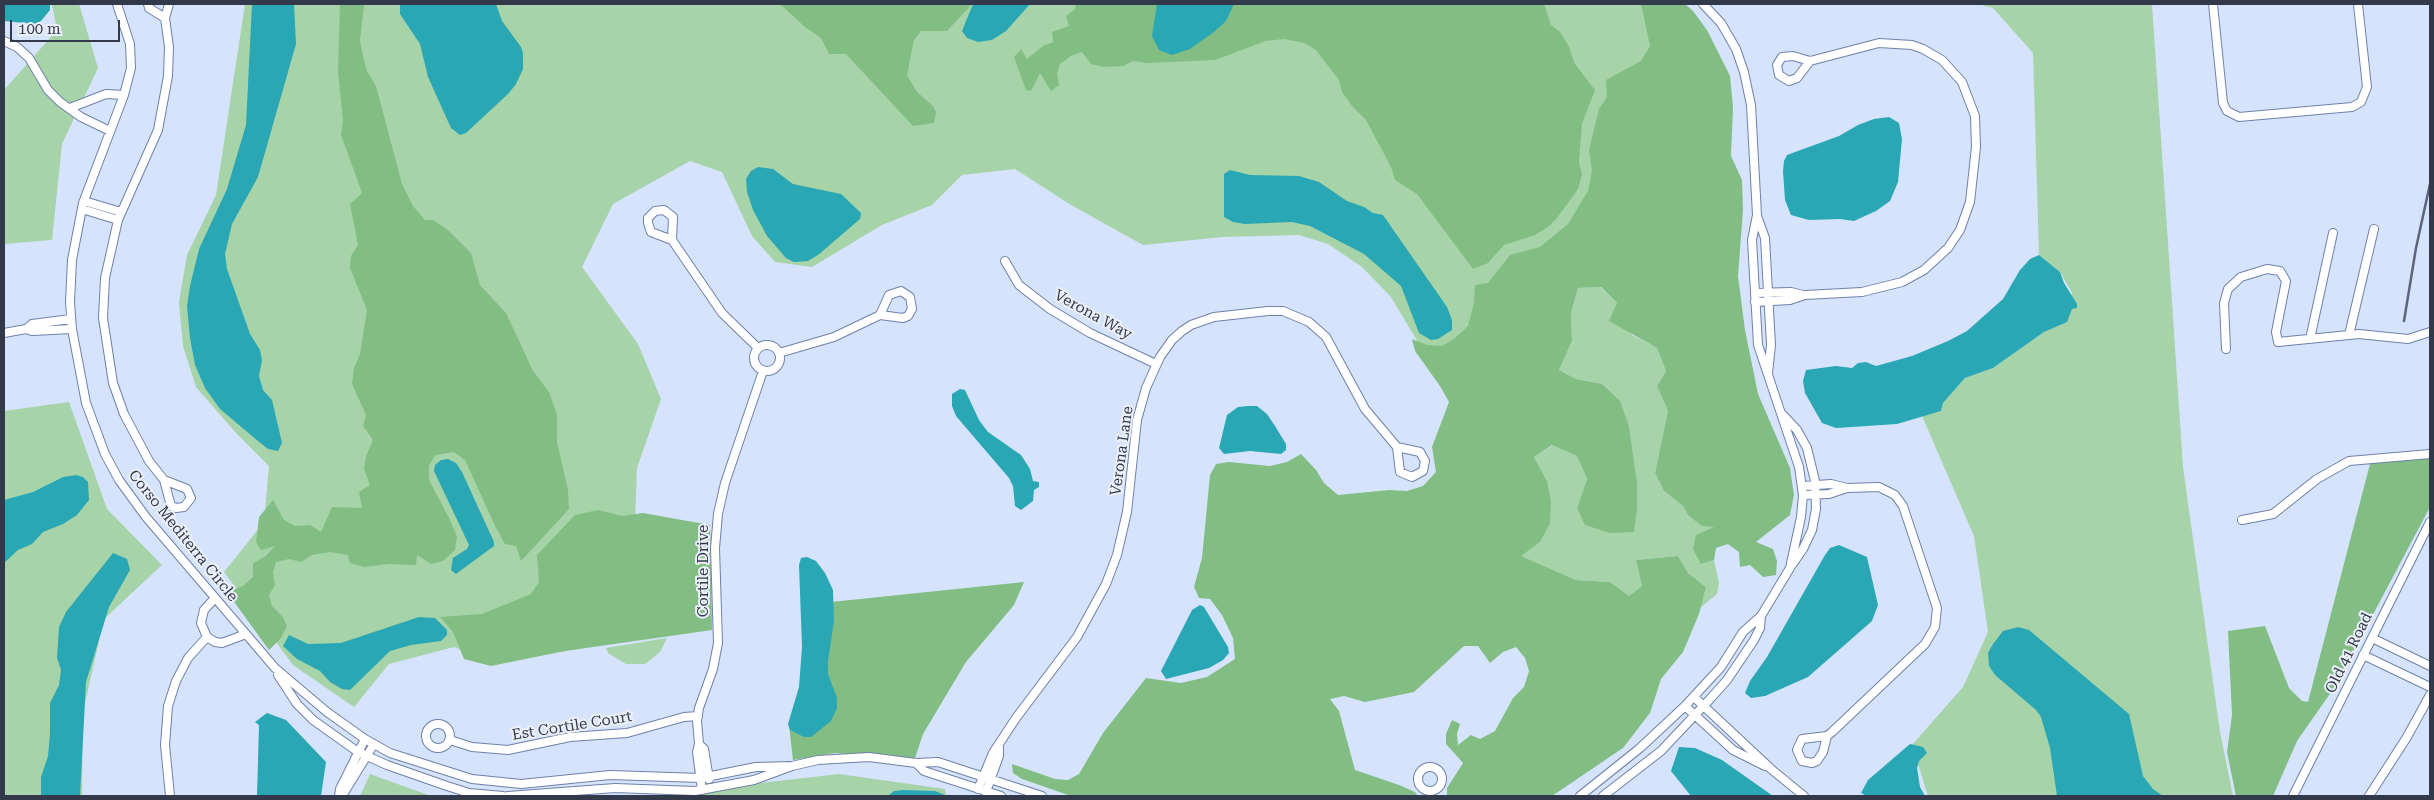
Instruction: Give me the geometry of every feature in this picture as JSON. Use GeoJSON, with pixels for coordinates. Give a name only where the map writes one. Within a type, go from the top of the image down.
{"type":"FeatureCollection","features":[{"type":"Feature","properties":{"kind":"street","name":"Corso Mediterra Circle"},"geometry":{"type":"LineString","coordinates":[[116,4],[130,44],[131,68],[124,95],[83,205],[72,260],[71,319],[86,403],[104,454],[119,480],[146,517],[275,668],[327,712],[365,739],[421,764],[472,779],[505,783],[532,783],[610,776],[705,777],[756,767],[792,766],[835,758],[869,757],[916,764],[938,762],[1042,796]]}},
{"type":"Feature","properties":{"kind":"street"},"geometry":{"type":"LineString","coordinates":[[148,4],[149,8],[165,18]]}},
{"type":"Feature","properties":{"kind":"street"},"geometry":{"type":"LineString","coordinates":[[164,480],[149,461],[124,414],[113,383],[107,355],[103,318],[105,278],[120,216],[158,130],[168,76],[165,18],[169,4]]}},
{"type":"Feature","properties":{"kind":"street"},"geometry":{"type":"LineString","coordinates":[[1703,4],[1721,23],[1736,49],[1744,72],[1751,105],[1757,215],[1752,240],[1758,345],[1799,467],[1804,495],[1790,568]]}},
{"type":"Feature","properties":{"kind":"street"},"geometry":{"type":"LineString","coordinates":[[2213,4],[2223,103],[2227,111],[2239,118],[2352,107],[2361,102],[2367,87],[2358,4]]}},
{"type":"Feature","properties":{"kind":"street"},"geometry":{"type":"LineString","coordinates":[[4,41],[17,47],[29,58],[48,90],[60,102],[81,117],[110,131]]}},
{"type":"Feature","properties":{"kind":"street"},"geometry":{"type":"LineString","coordinates":[[1755,293],[1791,292],[1805,295],[1862,292],[1891,286],[1914,276],[1941,256],[1960,230],[1968,210],[1973,181],[1976,135],[1973,109],[1962,82],[1942,60],[1923,49],[1901,43],[1879,43],[1810,61]]}},
{"type":"Feature","properties":{"kind":"street"},"geometry":{"type":"LineString","coordinates":[[70,108],[106,94],[124,95]]}},
{"type":"Feature","properties":{"kind":"street"},"geometry":{"type":"LineString","coordinates":[[83,205],[120,216]]}},
{"type":"Feature","properties":{"kind":"street"},"geometry":{"type":"LineString","coordinates":[[1757,215],[1765,238],[1771,345],[1768,373]]}},
{"type":"Feature","properties":{"kind":"street"},"geometry":{"type":"LineString","coordinates":[[2349,335],[2374,229]]}},
{"type":"Feature","properties":{"kind":"street"},"geometry":{"type":"LineString","coordinates":[[2310,340],[2333,233]]}},
{"type":"Feature","properties":{"kind":"street"},"geometry":{"type":"LineString","coordinates":[[672,240],[719,309],[758,348]]}},
{"type":"Feature","properties":{"kind":"street","name":"Verona Way"},"geometry":{"type":"LineString","coordinates":[[1004,261],[1019,285],[1065,319],[1156,364]]}},
{"type":"Feature","properties":{"kind":"street"},"geometry":{"type":"LineString","coordinates":[[2226,348],[2224,303],[2228,289],[2241,277],[2267,269],[2280,271],[2286,280],[2276,332],[2276,340],[2280,342],[2349,335],[2408,339],[2430,332]]}},
{"type":"Feature","properties":{"kind":"street"},"geometry":{"type":"LineString","coordinates":[[764,371],[754,362],[753,356],[758,348],[766,345],[772,346],[779,353],[834,337],[880,315],[898,318],[908,316],[912,309],[910,297],[901,291],[892,293],[887,298],[880,315]]}},
{"type":"Feature","properties":{"kind":"street"},"geometry":{"type":"LineString","coordinates":[[1755,302],[1790,300],[1805,295]]}},
{"type":"Feature","properties":{"kind":"street","name":"Verona Lane"},"geometry":{"type":"LineString","coordinates":[[982,790],[993,753],[999,747],[1016,718],[1077,637],[1108,578],[1117,555],[1127,512],[1137,420],[1146,388],[1156,364],[1172,340],[1191,325],[1204,320],[1268,311],[1284,311],[1296,315],[1309,322],[1326,337],[1364,409],[1396,448],[1400,472],[1412,477],[1423,471],[1425,461],[1420,452],[1396,448]]}},
{"type":"Feature","properties":{"kind":"street"},"geometry":{"type":"LineString","coordinates":[[26,329],[32,324],[71,319]]}},
{"type":"Feature","properties":{"kind":"street"},"geometry":{"type":"LineString","coordinates":[[4,333],[26,329],[32,331],[72,329]]}},
{"type":"Feature","properties":{"kind":"street","name":"Cortile Drive"},"geometry":{"type":"LineString","coordinates":[[707,789],[704,749],[699,744],[698,716],[713,670],[718,643],[715,548],[718,514],[725,483],[764,371],[776,368],[780,361],[779,353]]}},
{"type":"Feature","properties":{"kind":"street"},"geometry":{"type":"LineString","coordinates":[[1580,796],[1591,793],[1625,762],[1685,706],[1721,667],[1743,632],[1761,616],[1810,536],[1815,515],[1816,495],[1807,448],[1797,430],[1782,413]]}},
{"type":"Feature","properties":{"kind":"street"},"geometry":{"type":"LineString","coordinates":[[2242,520],[2273,514],[2317,479],[2349,461],[2430,454]]}},
{"type":"Feature","properties":{"kind":"street"},"geometry":{"type":"LineString","coordinates":[[1803,486],[1831,484],[1847,488],[1879,487],[1891,491],[1899,500],[1934,594],[1937,614],[1934,630],[1925,644],[1826,736]]}},
{"type":"Feature","properties":{"kind":"street"},"geometry":{"type":"LineString","coordinates":[[1804,495],[1829,494],[1847,488]]}},
{"type":"Feature","properties":{"kind":"street","name":"Old 41 Road"},"geometry":{"type":"LineString","coordinates":[[2294,796],[2430,522]]}},
{"type":"Feature","properties":{"kind":"street"},"geometry":{"type":"LineString","coordinates":[[215,598],[204,610],[201,623],[207,637],[215,642],[222,643],[246,634]]}},
{"type":"Feature","properties":{"kind":"street"},"geometry":{"type":"LineString","coordinates":[[1602,796],[1660,751],[1727,680],[1754,640],[1760,628],[1761,616]]}},
{"type":"Feature","properties":{"kind":"street"},"geometry":{"type":"LineString","coordinates":[[170,796],[164,733],[168,706],[176,681],[188,658],[207,637]]}},
{"type":"Feature","properties":{"kind":"street"},"geometry":{"type":"LineString","coordinates":[[2372,638],[2430,666]]}},
{"type":"Feature","properties":{"kind":"street"},"geometry":{"type":"LineString","coordinates":[[2363,655],[2430,687]]}},
{"type":"Feature","properties":{"kind":"street","name":"Corso Mediterra Circle"},"geometry":{"type":"LineString","coordinates":[[275,668],[288,692],[313,720],[358,752],[447,786],[469,792],[503,796]]}},
{"type":"Feature","properties":{"kind":"street"},"geometry":{"type":"LineString","coordinates":[[2370,796],[2407,737],[2430,695]]}},
{"type":"Feature","properties":{"kind":"street"},"geometry":{"type":"LineString","coordinates":[[1694,697],[1771,769],[1804,796]]}},
{"type":"Feature","properties":{"kind":"street"},"geometry":{"type":"LineString","coordinates":[[1685,706],[1733,750],[1771,769]]}},
{"type":"Feature","properties":{"kind":"street","name":"Est Cortile Court"},"geometry":{"type":"LineString","coordinates":[[450,740],[472,747],[508,750],[570,737],[627,732],[684,717],[698,716]]}},
{"type":"Feature","properties":{"kind":"street"},"geometry":{"type":"LineString","coordinates":[[340,796],[340,789],[365,739]]}},
{"type":"Feature","properties":{"kind":"street"},"geometry":{"type":"LineString","coordinates":[[340,796],[374,744]]}},
{"type":"Feature","properties":{"kind":"street","name":"Corso Mediterra Circle"},"geometry":{"type":"LineString","coordinates":[[916,764],[924,771],[1001,796]]}},
{"type":"Feature","properties":{"kind":"street","name":"Corso Mediterra Circle"},"geometry":{"type":"LineString","coordinates":[[508,796],[533,796],[615,788],[676,791],[707,789],[754,780],[792,766]]}},
{"type":"Feature","properties":{"kind":"street"},"geometry":{"type":"LineString","coordinates":[[1428,766],[1437,768],[1442,775],[1442,782],[1437,793],[1427,793],[1420,787],[1418,779],[1420,771],[1428,766]]}},
{"type":"Feature","properties":{"kind":"street"},"geometry":{"type":"LineString","coordinates":[[543,782],[544,795]]}},
{"type":"Feature","properties":{"kind":"street"},"geometry":{"type":"LineString","coordinates":[[532,783],[533,796]]}},
{"type":"Feature","properties":{"kind":"shaded area"},"geometry":{"type":"Polygon","coordinates":[[[4,4],[50,4],[50,10],[41,21],[35,24],[4,21],[4,4]]]}},
{"type":"Feature","properties":{"kind":"shaded area"},"geometry":{"type":"Polygon","coordinates":[[[52,4],[79,4],[98,68],[62,144],[52,240],[4,244],[4,90],[57,30],[52,4]]]}},
{"type":"Feature","properties":{"kind":"shaded area"},"geometry":{"type":"Polygon","coordinates":[[[245,4],[1671,4],[1570,250],[1462,353],[1425,354],[1391,297],[1362,267],[1328,244],[1299,235],[1223,237],[1143,245],[1071,205],[1015,169],[962,175],[932,205],[882,225],[812,267],[775,262],[752,236],[722,172],[690,161],[613,204],[582,267],[638,344],[661,399],[637,468],[635,520],[701,628],[494,663],[454,647],[389,664],[354,707],[293,665],[224,572],[264,522],[269,466],[236,433],[196,387],[183,346],[179,302],[187,255],[216,195],[245,4]]]}},
{"type":"Feature","properties":{"kind":"shaded area"},"geometry":{"type":"Polygon","coordinates":[[[252,4],[294,4],[296,44],[258,177],[232,224],[225,254],[227,269],[250,334],[260,350],[262,360],[259,376],[263,390],[272,400],[282,443],[278,451],[268,449],[220,409],[205,388],[195,365],[187,306],[199,249],[227,189],[246,125],[252,4]]]}},
{"type":"Feature","properties":{"kind":"shaded area"},"geometry":{"type":"Polygon","coordinates":[[[340,4],[364,4],[360,40],[363,56],[367,71],[376,86],[402,184],[413,206],[425,220],[433,220],[448,230],[471,253],[480,285],[506,313],[533,371],[549,392],[557,415],[557,442],[568,490],[569,509],[521,561],[516,546],[505,544],[496,528],[465,460],[454,452],[435,455],[429,466],[429,480],[457,537],[455,550],[443,561],[431,564],[417,555],[416,565],[389,564],[364,567],[350,563],[348,555],[330,552],[312,555],[301,562],[289,559],[276,562],[273,572],[275,585],[269,595],[272,606],[283,617],[287,626],[281,638],[269,650],[227,592],[243,586],[253,577],[253,563],[266,556],[275,546],[261,550],[256,542],[259,517],[273,500],[284,520],[295,526],[310,525],[321,532],[332,507],[362,508],[359,492],[370,485],[364,469],[366,456],[373,440],[363,426],[366,415],[352,384],[354,368],[360,354],[367,310],[350,268],[351,256],[358,245],[350,204],[362,193],[341,135],[343,120],[338,72],[340,4]]]}},
{"type":"Feature","properties":{"kind":"shaded area"},"geometry":{"type":"Polygon","coordinates":[[[400,4],[496,4],[502,21],[521,47],[523,69],[516,84],[509,93],[466,133],[460,135],[451,128],[428,77],[420,44],[400,14],[400,4]]]}},
{"type":"Feature","properties":{"kind":"shaded area"},"geometry":{"type":"Polygon","coordinates":[[[780,4],[972,4],[947,31],[921,31],[914,40],[907,75],[917,92],[933,106],[936,112],[934,123],[913,126],[846,54],[829,54],[821,38],[805,27],[780,4]]]}},
{"type":"Feature","properties":{"kind":"shaded area"},"geometry":{"type":"Polygon","coordinates":[[[973,4],[1030,4],[1006,31],[992,40],[978,42],[967,38],[962,31],[973,4]]]}},
{"type":"Feature","properties":{"kind":"shaded area"},"geometry":{"type":"Polygon","coordinates":[[[1076,4],[1544,4],[1551,25],[1560,32],[1569,47],[1575,64],[1595,90],[1582,124],[1579,162],[1582,174],[1578,189],[1548,227],[1535,235],[1504,245],[1488,263],[1473,269],[1417,194],[1395,180],[1391,167],[1366,120],[1352,106],[1342,92],[1339,80],[1316,50],[1304,43],[1284,39],[1266,41],[1215,60],[1147,63],[1133,61],[1123,66],[1104,67],[1091,64],[1082,52],[1071,56],[1060,64],[1057,74],[1059,85],[1051,91],[1040,73],[1031,91],[1026,90],[1014,57],[1021,49],[1027,59],[1043,46],[1053,42],[1052,32],[1069,26],[1066,16],[1075,9],[1076,4]]]}},
{"type":"Feature","properties":{"kind":"shaded area"},"geometry":{"type":"Polygon","coordinates":[[[1157,4],[1234,4],[1226,21],[1214,32],[1190,49],[1172,55],[1159,50],[1152,36],[1157,4]]]}},
{"type":"Feature","properties":{"kind":"shaded area"},"geometry":{"type":"Polygon","coordinates":[[[1641,4],[1685,4],[1693,11],[1707,30],[1730,76],[1733,107],[1731,156],[1742,180],[1743,210],[1738,276],[1745,330],[1758,394],[1790,468],[1794,495],[1790,515],[1756,542],[1773,549],[1777,561],[1776,575],[1763,577],[1750,565],[1740,567],[1739,552],[1728,544],[1716,548],[1714,560],[1701,564],[1693,549],[1696,535],[1714,527],[1702,526],[1688,515],[1683,506],[1664,491],[1655,473],[1668,411],[1657,386],[1666,371],[1657,348],[1609,321],[1617,303],[1601,287],[1578,288],[1571,313],[1572,341],[1559,370],[1576,379],[1602,384],[1620,401],[1629,426],[1637,482],[1637,509],[1634,532],[1610,533],[1585,525],[1577,508],[1587,479],[1577,456],[1552,445],[1534,457],[1547,481],[1551,501],[1550,523],[1540,542],[1521,556],[1576,580],[1610,582],[1629,596],[1642,586],[1636,560],[1678,556],[1688,573],[1706,587],[1699,614],[1683,652],[1661,679],[1650,713],[1623,748],[1552,796],[1447,796],[1447,788],[1463,763],[1446,744],[1446,734],[1452,720],[1460,724],[1457,734],[1458,745],[1471,735],[1480,739],[1495,731],[1513,698],[1524,687],[1529,671],[1525,658],[1516,647],[1503,652],[1490,663],[1478,646],[1464,646],[1414,692],[1365,702],[1344,696],[1330,699],[1339,711],[1355,770],[1399,785],[1415,792],[1418,796],[1071,796],[1022,779],[1013,773],[1012,764],[1055,779],[1068,780],[1079,774],[1103,733],[1146,678],[1181,683],[1207,677],[1235,659],[1233,638],[1222,615],[1210,599],[1199,598],[1194,587],[1202,558],[1210,475],[1216,464],[1229,462],[1270,466],[1287,462],[1301,454],[1316,470],[1324,483],[1338,495],[1389,490],[1407,491],[1423,486],[1436,472],[1432,447],[1449,402],[1415,351],[1412,339],[1427,345],[1442,346],[1454,339],[1468,326],[1474,303],[1475,285],[1488,283],[1510,255],[1540,247],[1568,224],[1588,191],[1592,171],[1589,150],[1599,109],[1607,97],[1606,80],[1641,61],[1650,46],[1641,4]]]}},
{"type":"Feature","properties":{"kind":"shaded area"},"geometry":{"type":"Polygon","coordinates":[[[1978,4],[2152,4],[2183,467],[2220,732],[2233,796],[1928,796],[1912,745],[1963,687],[1988,632],[1974,536],[1922,416],[1941,411],[1943,403],[1965,378],[1993,368],[2044,332],[2066,322],[2072,293],[2060,272],[2039,255],[2033,53],[1993,8],[1978,4]]]}},
{"type":"Feature","properties":{"kind":"shaded area"},"geometry":{"type":"Polygon","coordinates":[[[1889,117],[1899,123],[1902,139],[1898,182],[1890,201],[1876,211],[1854,221],[1840,219],[1809,220],[1791,215],[1785,200],[1783,171],[1787,155],[1839,136],[1858,125],[1874,119],[1889,117]]]}},
{"type":"Feature","properties":{"kind":"shaded area"},"geometry":{"type":"Polygon","coordinates":[[[758,167],[773,169],[793,184],[841,194],[861,213],[860,219],[818,255],[808,261],[794,262],[786,258],[767,236],[753,210],[747,192],[746,179],[751,171],[758,167]]]}},
{"type":"Feature","properties":{"kind":"shaded area"},"geometry":{"type":"Polygon","coordinates":[[[1230,170],[1250,175],[1299,176],[1319,182],[1347,201],[1364,207],[1373,213],[1383,215],[1447,307],[1452,320],[1452,330],[1438,339],[1431,340],[1419,333],[1401,286],[1364,254],[1310,226],[1292,222],[1245,224],[1233,222],[1224,217],[1224,174],[1230,170]]]}},
{"type":"Feature","properties":{"kind":"shaded area"},"geometry":{"type":"Polygon","coordinates":[[[2039,255],[2060,272],[2064,283],[2077,304],[2077,308],[2072,309],[2067,322],[2044,332],[1993,368],[1965,378],[1943,403],[1941,411],[1897,424],[1836,428],[1822,423],[1805,393],[1803,381],[1806,370],[1836,366],[1852,368],[1858,363],[1866,362],[1876,366],[1912,356],[1948,341],[1967,331],[2003,299],[2020,270],[2030,259],[2039,255]]]}},
{"type":"Feature","properties":{"kind":"shaded area"},"geometry":{"type":"Polygon","coordinates":[[[1600,287],[1617,303],[1632,335],[1657,348],[1666,371],[1657,386],[1668,411],[1655,473],[1664,491],[1683,506],[1688,515],[1716,526],[1701,564],[1714,560],[1719,583],[1717,594],[1700,608],[1706,587],[1688,573],[1678,556],[1636,560],[1642,586],[1629,596],[1610,582],[1576,580],[1520,556],[1540,542],[1547,481],[1534,457],[1553,445],[1577,456],[1587,479],[1577,508],[1637,509],[1637,482],[1629,426],[1602,384],[1576,379],[1559,370],[1572,341],[1571,313],[1578,288],[1600,287]]]}},
{"type":"Feature","properties":{"kind":"shaded area"},"geometry":{"type":"Polygon","coordinates":[[[960,389],[965,390],[979,420],[988,432],[1021,455],[1030,469],[1033,481],[1039,482],[1039,487],[1034,490],[1033,501],[1021,510],[1015,506],[1013,486],[1009,478],[956,416],[952,406],[952,394],[960,389]]]}},
{"type":"Feature","properties":{"kind":"shaded area"},"geometry":{"type":"Polygon","coordinates":[[[69,402],[107,509],[162,565],[104,619],[83,712],[82,796],[4,796],[4,411],[69,402]]]}},
{"type":"Feature","properties":{"kind":"shaded area"},"geometry":{"type":"Polygon","coordinates":[[[1257,406],[1267,414],[1286,444],[1286,450],[1281,454],[1250,451],[1224,454],[1219,448],[1227,415],[1238,407],[1257,406]]]}},
{"type":"Feature","properties":{"kind":"shaded area"},"geometry":{"type":"Polygon","coordinates":[[[2430,452],[2430,507],[2334,688],[2297,741],[2273,796],[2236,796],[2227,752],[2232,715],[2228,631],[2265,626],[2289,688],[2302,701],[2308,702],[2371,460],[2430,452]]]}},
{"type":"Feature","properties":{"kind":"shaded area"},"geometry":{"type":"Polygon","coordinates":[[[448,459],[456,463],[462,472],[494,542],[494,546],[456,574],[451,570],[453,558],[467,549],[469,545],[434,471],[435,465],[441,460],[448,459]]]}},
{"type":"Feature","properties":{"kind":"shaded area"},"geometry":{"type":"Polygon","coordinates":[[[76,475],[83,477],[88,482],[89,500],[77,515],[63,524],[43,532],[32,544],[18,550],[4,563],[4,500],[33,492],[63,477],[76,475]]]}},
{"type":"Feature","properties":{"kind":"shaded area"},"geometry":{"type":"Polygon","coordinates":[[[598,510],[622,516],[643,513],[710,525],[712,630],[565,651],[491,666],[464,659],[453,632],[440,617],[482,614],[531,594],[539,582],[537,555],[575,515],[598,510]]]}},
{"type":"Feature","properties":{"kind":"shaded area"},"geometry":{"type":"Polygon","coordinates":[[[1839,545],[1867,557],[1878,605],[1872,621],[1808,677],[1765,696],[1751,698],[1745,693],[1750,681],[1767,657],[1825,555],[1830,548],[1839,545]]]}},
{"type":"Feature","properties":{"kind":"shaded area"},"geometry":{"type":"Polygon","coordinates":[[[113,553],[127,559],[130,570],[109,607],[86,682],[80,796],[41,796],[41,777],[48,756],[50,703],[59,685],[61,670],[57,658],[59,627],[66,612],[113,553]]]}},
{"type":"Feature","properties":{"kind":"shaded area"},"geometry":{"type":"Polygon","coordinates":[[[807,557],[816,561],[825,573],[833,590],[834,621],[828,674],[837,698],[837,708],[831,721],[811,737],[804,737],[790,730],[788,724],[799,687],[802,647],[799,565],[801,558],[807,557]]]}},
{"type":"Feature","properties":{"kind":"shaded area"},"geometry":{"type":"Polygon","coordinates":[[[1024,582],[1014,605],[966,662],[923,734],[913,764],[887,758],[835,753],[793,760],[789,725],[803,679],[802,605],[1024,582]]]}},
{"type":"Feature","properties":{"kind":"shaded area"},"geometry":{"type":"Polygon","coordinates":[[[1200,605],[1204,607],[1228,647],[1229,653],[1223,660],[1209,668],[1166,679],[1161,671],[1192,610],[1200,605]]]}},
{"type":"Feature","properties":{"kind":"shaded area"},"geometry":{"type":"Polygon","coordinates":[[[419,617],[435,618],[447,630],[447,635],[441,641],[411,645],[390,651],[350,690],[342,689],[330,682],[320,671],[297,659],[283,646],[289,635],[308,644],[341,643],[419,617]]]}},
{"type":"Feature","properties":{"kind":"shaded area"},"geometry":{"type":"Polygon","coordinates":[[[2018,627],[2029,630],[2129,714],[2143,776],[2153,789],[2163,796],[2057,796],[2050,748],[2041,717],[2036,710],[1995,675],[1989,666],[1988,653],[1993,644],[2003,631],[2018,627]]]}},
{"type":"Feature","properties":{"kind":"shaded area"},"geometry":{"type":"Polygon","coordinates":[[[667,638],[660,652],[645,664],[626,664],[608,653],[606,648],[667,638]]]}},
{"type":"Feature","properties":{"kind":"shaded area"},"geometry":{"type":"Polygon","coordinates":[[[267,713],[286,720],[326,762],[321,796],[257,796],[259,725],[255,722],[267,713]]]}},
{"type":"Feature","properties":{"kind":"shaded area"},"geometry":{"type":"Polygon","coordinates":[[[1910,744],[1923,747],[1927,753],[1919,761],[1917,768],[1920,787],[1925,796],[1867,796],[1861,793],[1868,780],[1910,744]]]}},
{"type":"Feature","properties":{"kind":"shaded area"},"geometry":{"type":"Polygon","coordinates":[[[1679,747],[1695,748],[1722,760],[1773,796],[1691,796],[1671,771],[1679,747]]]}},
{"type":"Feature","properties":{"kind":"shaded area"},"geometry":{"type":"Polygon","coordinates":[[[370,774],[431,796],[360,796],[370,774]]]}},
{"type":"Feature","properties":{"kind":"shaded area"},"geometry":{"type":"Polygon","coordinates":[[[839,774],[945,789],[946,796],[647,796],[839,774]]]}},
{"type":"Feature","properties":{"kind":"shaded area"},"geometry":{"type":"Polygon","coordinates":[[[894,791],[935,791],[947,796],[888,796],[894,791]]]}},
{"type":"Feature","properties":{"kind":"railway"},"geometry":{"type":"LineString","coordinates":[[2404,321],[2416,248],[2430,184]]}}]}
